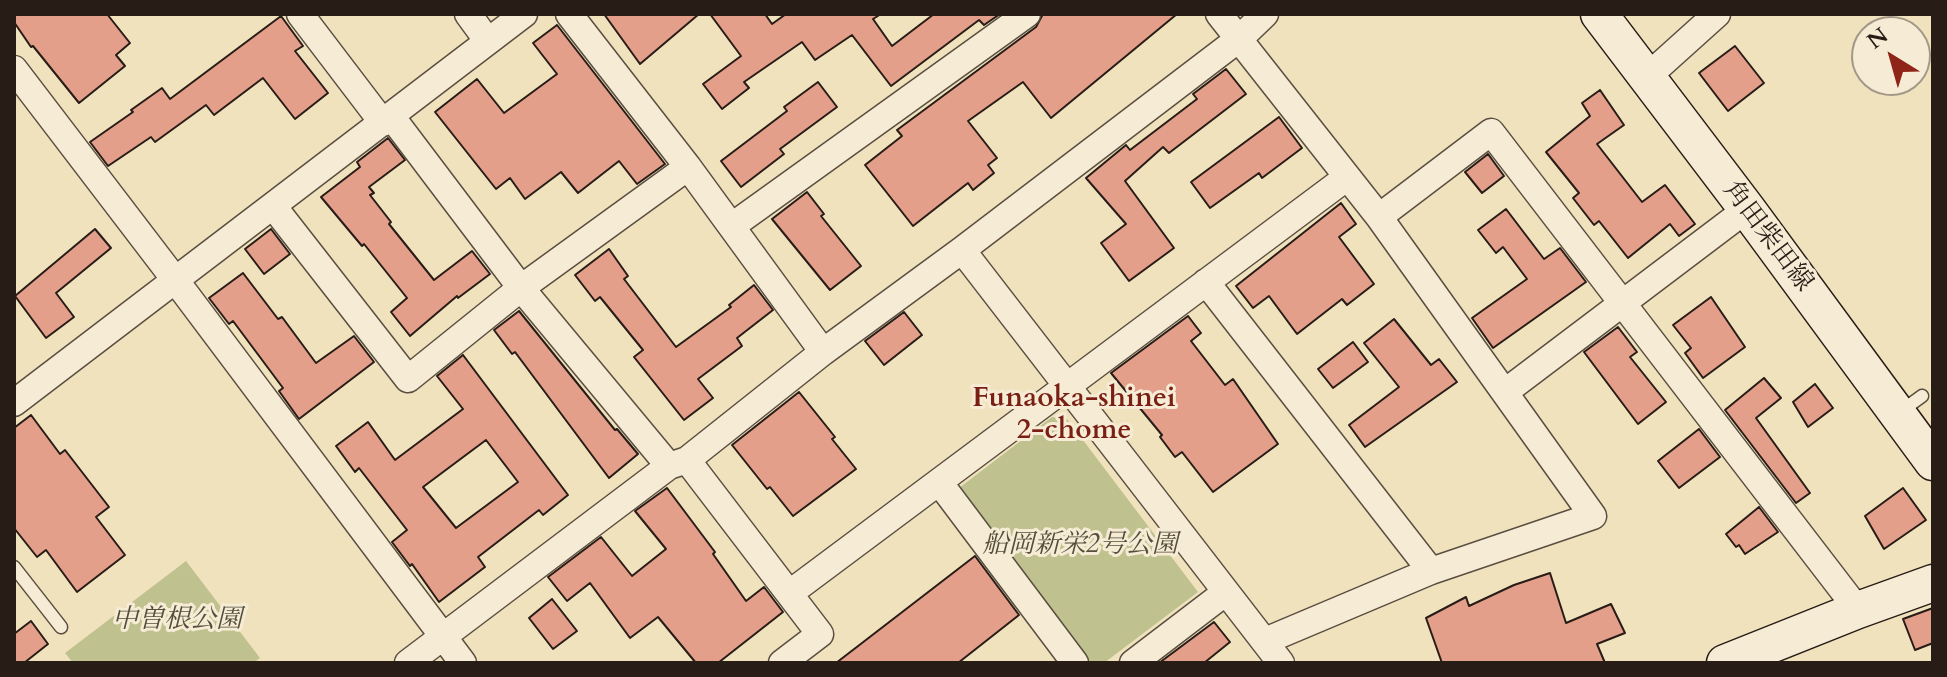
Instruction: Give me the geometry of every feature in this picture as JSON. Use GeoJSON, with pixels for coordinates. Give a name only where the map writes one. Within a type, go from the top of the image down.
{"type":"FeatureCollection","features":[{"type":"Feature","properties":{"kind":"main road","name":"角田柴田線"},"geometry":{"type":"LineString","coordinates":[[1599,14],[1747,209],[1910,405],[1933,462]]}},
{"type":"Feature","properties":{"kind":"main road"},"geometry":{"type":"LineString","coordinates":[[1725,663],[1933,583]]}},
{"type":"Feature","properties":{"kind":"street"},"geometry":{"type":"LineString","coordinates":[[300,14],[521,288],[790,593],[820,634],[782,663]]}},
{"type":"Feature","properties":{"kind":"street"},"geometry":{"type":"LineString","coordinates":[[468,14],[487,40]]}},
{"type":"Feature","properties":{"kind":"street"},"geometry":{"type":"LineString","coordinates":[[14,403],[524,14]]}},
{"type":"Feature","properties":{"kind":"street"},"geometry":{"type":"LineString","coordinates":[[569,14],[688,167],[823,352]]}},
{"type":"Feature","properties":{"kind":"street"},"geometry":{"type":"LineString","coordinates":[[732,226],[1027,14]]}},
{"type":"Feature","properties":{"kind":"street"},"geometry":{"type":"LineString","coordinates":[[1219,14],[1379,217],[1593,516],[1431,571],[1265,641]]}},
{"type":"Feature","properties":{"kind":"street"},"geometry":{"type":"LineString","coordinates":[[408,663],[962,250],[1240,38],[1265,14]]}},
{"type":"Feature","properties":{"kind":"street"},"geometry":{"type":"LineString","coordinates":[[1647,77],[1717,14]]}},
{"type":"Feature","properties":{"kind":"street"},"geometry":{"type":"LineString","coordinates":[[14,69],[463,663]]}},
{"type":"Feature","properties":{"kind":"street"},"geometry":{"type":"LineString","coordinates":[[1379,217],[1491,132],[1858,610]]}},
{"type":"Feature","properties":{"kind":"street"},"geometry":{"type":"LineString","coordinates":[[273,206],[408,379],[521,288],[688,167]]}},
{"type":"Feature","properties":{"kind":"street"},"geometry":{"type":"LineString","coordinates":[[790,593],[1346,178]]}},
{"type":"Feature","properties":{"kind":"street"},"geometry":{"type":"LineString","coordinates":[[1505,392],[1747,209]]}},
{"type":"Feature","properties":{"kind":"street"},"geometry":{"type":"LineString","coordinates":[[962,250],[1281,663]]}},
{"type":"Feature","properties":{"kind":"street"},"geometry":{"type":"LineString","coordinates":[[1206,282],[1431,571]]}},
{"type":"Feature","properties":{"kind":"street"},"geometry":{"type":"LineString","coordinates":[[939,482],[1075,663]]}},
{"type":"Feature","properties":{"kind":"street"},"geometry":{"type":"LineString","coordinates":[[1133,663],[1226,592]]}},
{"type":"Feature","properties":{"kind":"lane"},"geometry":{"type":"LineString","coordinates":[[14,567],[61,627]]}},
{"type":"Feature","properties":{"kind":"green space","name":"船岡新栄2号公園"},"geometry":{"type":"Polygon","coordinates":[[[1052,417],[1067,419],[1198,592],[1104,663],[1086,663],[959,488],[1052,417]]]}},
{"type":"Feature","properties":{"kind":"green space","name":"中曽根公園"},"geometry":{"type":"Polygon","coordinates":[[[186,561],[260,658],[253,663],[73,663],[65,653],[186,561]]]}},
{"type":"Feature","properties":{"kind":"building"},"geometry":{"type":"Polygon","coordinates":[[[14,14],[107,14],[130,43],[116,55],[125,66],[79,103],[31,47],[14,22],[14,14]]]}},
{"type":"Feature","properties":{"kind":"building"},"geometry":{"type":"Polygon","coordinates":[[[604,14],[699,14],[640,64],[604,14]]]}},
{"type":"Feature","properties":{"kind":"building"},"geometry":{"type":"Polygon","coordinates":[[[710,14],[765,14],[772,24],[786,14],[881,14],[873,19],[892,46],[934,14],[1000,14],[984,25],[979,20],[891,86],[852,35],[815,60],[802,42],[744,82],[749,88],[722,109],[703,84],[741,56],[710,14]]]}},
{"type":"Feature","properties":{"kind":"building"},"geometry":{"type":"Polygon","coordinates":[[[1043,14],[1177,14],[1051,118],[1023,82],[968,121],[997,158],[988,165],[994,173],[973,190],[968,183],[913,226],[865,165],[902,136],[897,130],[1036,27],[1043,14]]]}},
{"type":"Feature","properties":{"kind":"building"},"geometry":{"type":"Polygon","coordinates":[[[281,16],[303,46],[295,51],[328,93],[295,119],[263,78],[214,115],[206,105],[155,142],[151,137],[108,166],[90,142],[162,88],[170,99],[281,16]]]}},
{"type":"Feature","properties":{"kind":"building"},"geometry":{"type":"Polygon","coordinates":[[[557,25],[665,164],[637,184],[619,161],[578,193],[561,172],[525,199],[510,178],[496,189],[435,112],[477,79],[504,113],[557,74],[533,43],[557,25]]]}},
{"type":"Feature","properties":{"kind":"building"},"geometry":{"type":"Polygon","coordinates":[[[1735,46],[1764,83],[1728,111],[1699,73],[1735,46]]]}},
{"type":"Feature","properties":{"kind":"building"},"geometry":{"type":"Polygon","coordinates":[[[1226,69],[1246,94],[1169,153],[1163,147],[1125,181],[1174,248],[1129,281],[1101,243],[1126,224],[1086,178],[1126,145],[1130,150],[1197,99],[1193,94],[1226,69]]]}},
{"type":"Feature","properties":{"kind":"building"},"geometry":{"type":"Polygon","coordinates":[[[818,82],[837,107],[780,149],[784,154],[741,187],[721,161],[787,111],[784,107],[818,82]]]}},
{"type":"Feature","properties":{"kind":"building"},"geometry":{"type":"Polygon","coordinates":[[[1600,90],[1624,125],[1597,144],[1642,202],[1665,185],[1695,224],[1679,236],[1670,224],[1628,258],[1599,221],[1594,225],[1573,198],[1579,193],[1546,152],[1590,116],[1582,103],[1600,90]]]}},
{"type":"Feature","properties":{"kind":"building"},"geometry":{"type":"Polygon","coordinates":[[[1279,117],[1302,148],[1262,178],[1259,173],[1210,208],[1191,182],[1279,117]]]}},
{"type":"Feature","properties":{"kind":"building"},"geometry":{"type":"Polygon","coordinates":[[[388,138],[405,160],[369,187],[374,193],[370,195],[391,222],[389,224],[434,280],[472,251],[490,274],[457,296],[410,336],[391,312],[407,298],[321,197],[360,167],[357,162],[388,138]]]}},
{"type":"Feature","properties":{"kind":"building"},"geometry":{"type":"Polygon","coordinates":[[[1488,154],[1504,176],[1482,193],[1465,172],[1488,154]]]}},
{"type":"Feature","properties":{"kind":"building"},"geometry":{"type":"Polygon","coordinates":[[[807,192],[824,214],[821,216],[861,266],[830,290],[772,219],[807,192]]]}},
{"type":"Feature","properties":{"kind":"building"},"geometry":{"type":"Polygon","coordinates":[[[1341,203],[1356,224],[1339,237],[1374,284],[1347,305],[1342,299],[1297,334],[1269,296],[1253,308],[1236,286],[1341,203]]]}},
{"type":"Feature","properties":{"kind":"building"},"geometry":{"type":"Polygon","coordinates":[[[1506,209],[1544,259],[1560,248],[1586,282],[1493,348],[1472,318],[1527,279],[1503,247],[1496,253],[1478,230],[1506,209]]]}},
{"type":"Feature","properties":{"kind":"building"},"geometry":{"type":"Polygon","coordinates":[[[95,229],[111,248],[56,293],[74,317],[46,338],[15,296],[95,229]]]}},
{"type":"Feature","properties":{"kind":"building"},"geometry":{"type":"Polygon","coordinates":[[[271,229],[290,254],[264,274],[245,249],[271,229]]]}},
{"type":"Feature","properties":{"kind":"building"},"geometry":{"type":"Polygon","coordinates":[[[609,249],[628,276],[624,279],[676,347],[731,307],[729,305],[754,285],[773,310],[737,338],[742,346],[698,379],[713,398],[684,420],[634,357],[643,350],[600,297],[595,301],[575,275],[609,249]]]}},
{"type":"Feature","properties":{"kind":"building"},"geometry":{"type":"Polygon","coordinates":[[[243,273],[278,319],[282,317],[316,363],[354,336],[374,362],[299,419],[279,391],[283,388],[233,321],[229,324],[209,298],[243,273]]]}},
{"type":"Feature","properties":{"kind":"building"},"geometry":{"type":"Polygon","coordinates":[[[1711,297],[1745,347],[1703,378],[1685,353],[1691,348],[1673,325],[1711,297]]]}},
{"type":"Feature","properties":{"kind":"building"},"geometry":{"type":"Polygon","coordinates":[[[519,311],[638,454],[609,478],[515,352],[512,354],[494,330],[519,311]]]}},
{"type":"Feature","properties":{"kind":"building"},"geometry":{"type":"Polygon","coordinates":[[[904,312],[922,335],[884,365],[865,341],[904,312]]]}},
{"type":"Feature","properties":{"kind":"building"},"geometry":{"type":"Polygon","coordinates":[[[1188,316],[1201,333],[1191,341],[1225,385],[1233,379],[1278,444],[1213,492],[1182,452],[1175,457],[1160,437],[1162,435],[1111,373],[1188,316]]]}},
{"type":"Feature","properties":{"kind":"building"},"geometry":{"type":"Polygon","coordinates":[[[1394,319],[1431,365],[1439,359],[1457,382],[1365,447],[1349,425],[1399,387],[1364,343],[1394,319]]]}},
{"type":"Feature","properties":{"kind":"building"},"geometry":{"type":"Polygon","coordinates":[[[1618,327],[1637,352],[1630,357],[1666,402],[1638,424],[1584,352],[1618,327]]]}},
{"type":"Feature","properties":{"kind":"building"},"geometry":{"type":"Polygon","coordinates":[[[1353,342],[1368,362],[1333,388],[1318,369],[1353,342]]]}},
{"type":"Feature","properties":{"kind":"building"},"geometry":{"type":"Polygon","coordinates":[[[463,355],[568,495],[543,515],[539,510],[478,557],[485,567],[439,602],[392,542],[407,530],[359,468],[355,472],[336,446],[368,422],[395,460],[463,409],[437,376],[463,355]],[[486,440],[423,487],[456,528],[518,482],[486,440]]]}},
{"type":"Feature","properties":{"kind":"building"},"geometry":{"type":"Polygon","coordinates":[[[1764,378],[1781,398],[1756,418],[1810,493],[1796,503],[1725,410],[1764,378]]]}},
{"type":"Feature","properties":{"kind":"building"},"geometry":{"type":"Polygon","coordinates":[[[1815,384],[1833,408],[1808,427],[1793,402],[1815,384]]]}},
{"type":"Feature","properties":{"kind":"building"},"geometry":{"type":"Polygon","coordinates":[[[799,392],[856,469],[793,516],[732,445],[799,392]]]}},
{"type":"Feature","properties":{"kind":"building"},"geometry":{"type":"Polygon","coordinates":[[[31,415],[60,454],[65,450],[109,507],[96,517],[125,555],[77,592],[46,550],[37,557],[14,528],[14,428],[31,415]]]}},
{"type":"Feature","properties":{"kind":"building"},"geometry":{"type":"Polygon","coordinates":[[[1699,429],[1720,457],[1679,488],[1658,461],[1699,429]]]}},
{"type":"Feature","properties":{"kind":"building"},"geometry":{"type":"Polygon","coordinates":[[[667,488],[715,552],[713,554],[746,601],[764,587],[783,612],[718,663],[696,663],[658,617],[630,638],[590,583],[567,601],[548,577],[601,537],[632,576],[666,549],[635,511],[667,488]]]}},
{"type":"Feature","properties":{"kind":"building"},"geometry":{"type":"Polygon","coordinates":[[[1903,488],[1926,520],[1884,549],[1865,516],[1903,488]]]}},
{"type":"Feature","properties":{"kind":"building"},"geometry":{"type":"Polygon","coordinates":[[[1759,507],[1778,532],[1745,554],[1726,534],[1759,507]]]}},
{"type":"Feature","properties":{"kind":"building"},"geometry":{"type":"Polygon","coordinates":[[[975,556],[1019,615],[958,663],[836,663],[975,556]]]}},
{"type":"Feature","properties":{"kind":"building"},"geometry":{"type":"Polygon","coordinates":[[[1550,573],[1566,623],[1611,604],[1625,633],[1597,644],[1605,663],[1442,663],[1426,618],[1466,597],[1469,606],[1514,585],[1550,573]]]}},
{"type":"Feature","properties":{"kind":"building"},"geometry":{"type":"Polygon","coordinates":[[[552,599],[577,631],[553,649],[529,618],[552,599]]]}},
{"type":"Feature","properties":{"kind":"building"},"geometry":{"type":"Polygon","coordinates":[[[1933,608],[1933,643],[1915,650],[1903,619],[1933,608]]]}},
{"type":"Feature","properties":{"kind":"building"},"geometry":{"type":"Polygon","coordinates":[[[31,621],[48,644],[24,663],[14,663],[14,634],[31,621]]]}},
{"type":"Feature","properties":{"kind":"building"},"geometry":{"type":"Polygon","coordinates":[[[1214,622],[1230,642],[1204,663],[1159,663],[1214,622]]]}},
{"type":"Feature","properties":{"kind":"district","name":"Funaoka-shinei 2-chome"},"geometry":{"type":"Point","coordinates":[1074,416]}}]}
